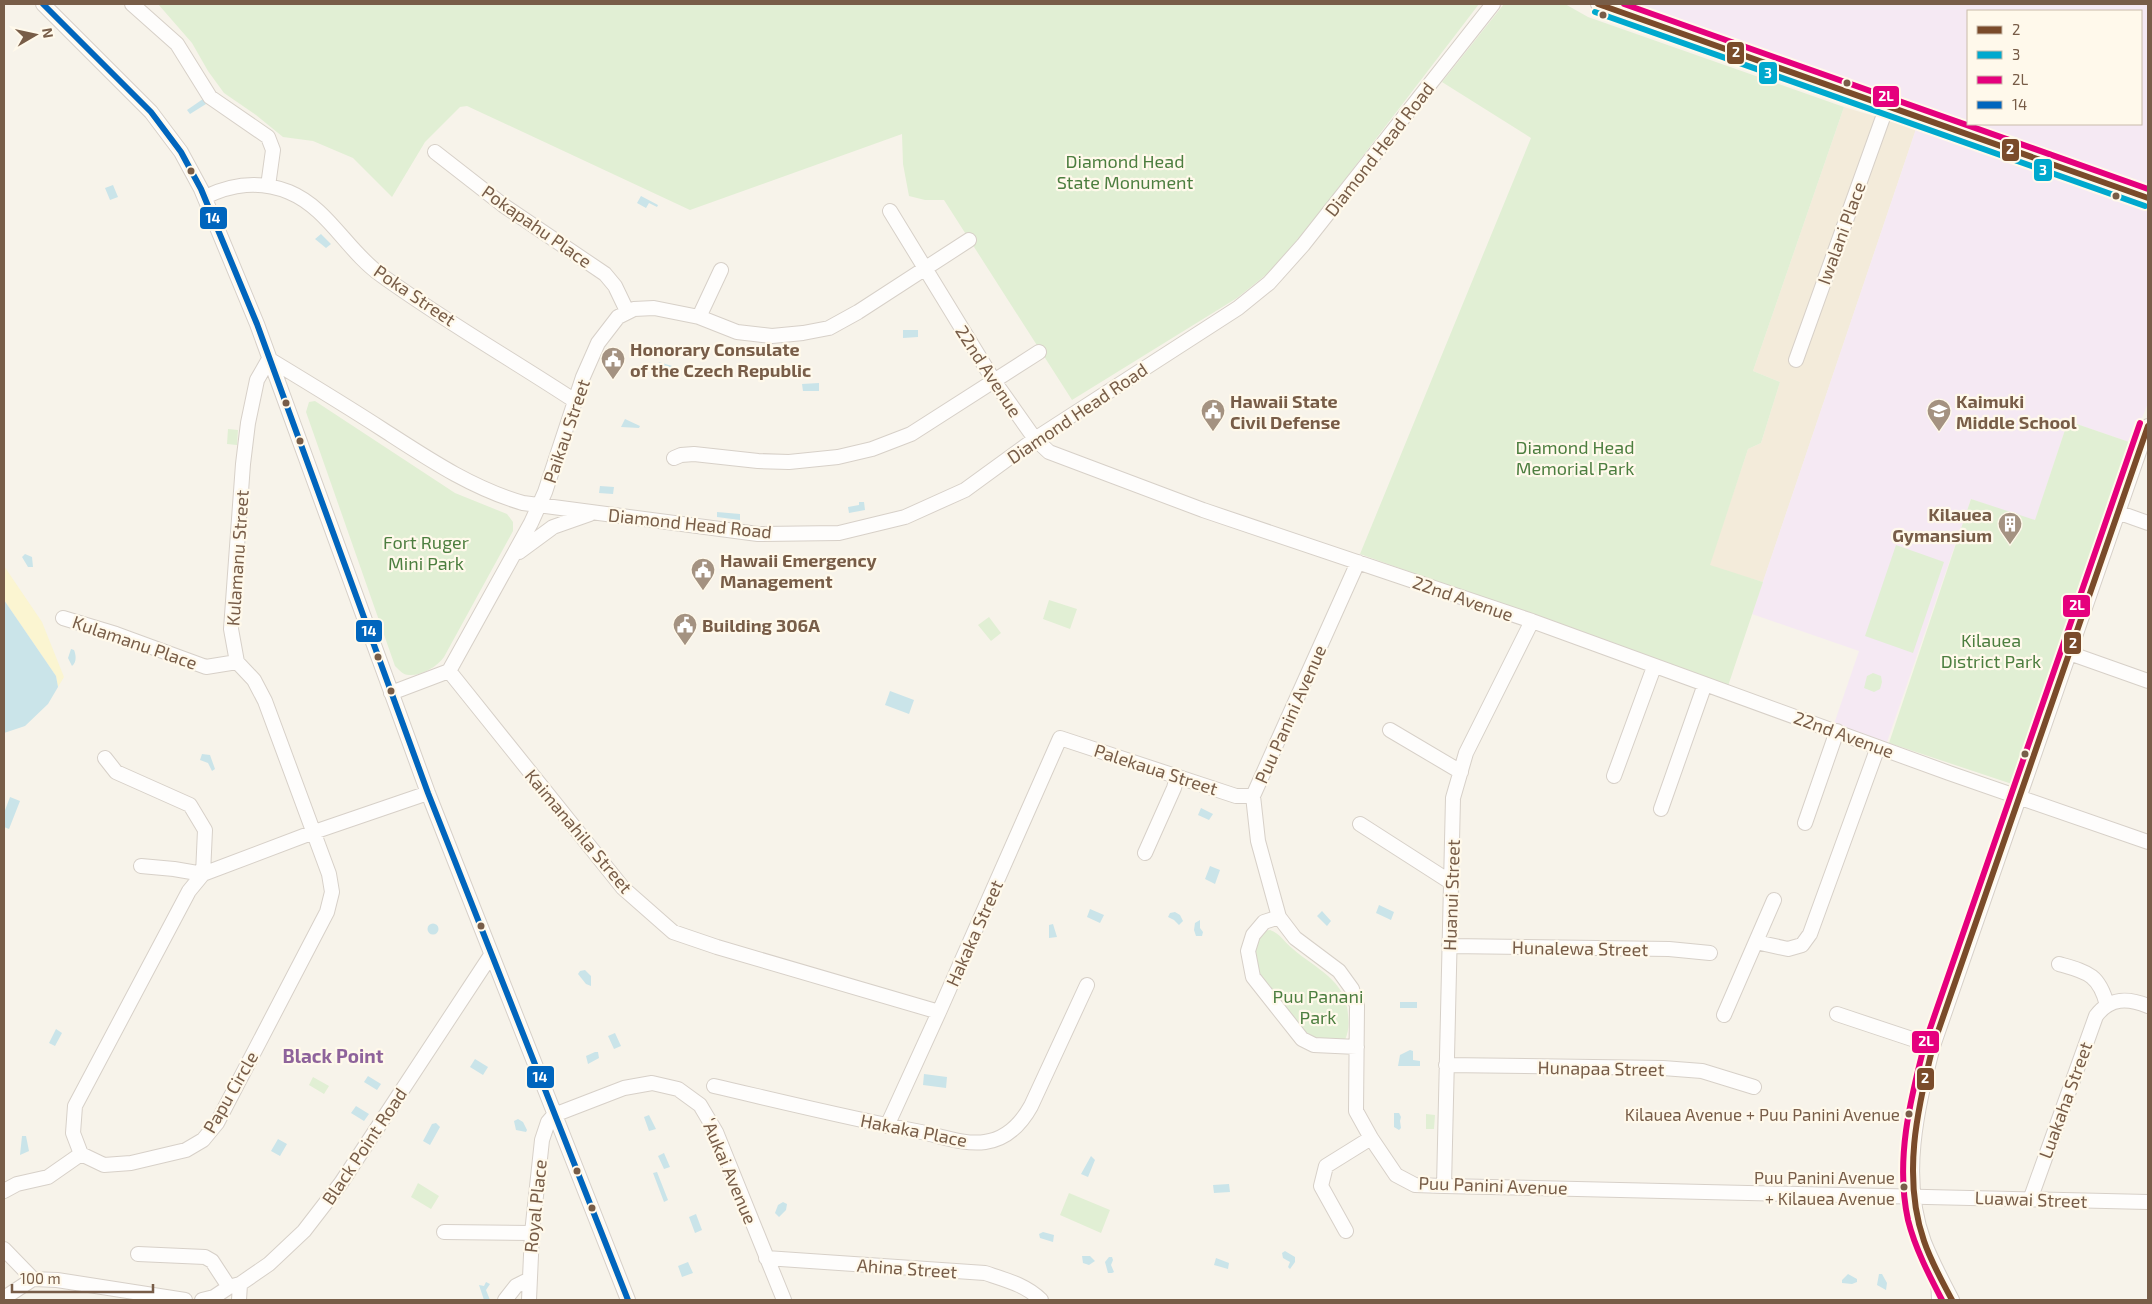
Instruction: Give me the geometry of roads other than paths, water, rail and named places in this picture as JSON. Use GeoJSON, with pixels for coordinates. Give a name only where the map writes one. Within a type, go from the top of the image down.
{"type":"FeatureCollection","features":[{"type":"Feature","properties":{"kind":"street"},"geometry":{"type":"LineString","coordinates":[[43,4],[161,123],[185,158],[205,197],[257,324],[428,793],[628,1300]]}},
{"type":"Feature","properties":{"kind":"street"},"geometry":{"type":"LineString","coordinates":[[132,4],[177,44],[210,97],[268,137],[273,150],[268,186]]}},
{"type":"Feature","properties":{"kind":"street","name":"Diamond Head Road"},"geometry":{"type":"LineString","coordinates":[[269,360],[330,395],[460,478],[505,498],[594,513],[758,534],[839,533],[905,518],[965,490],[1034,438],[1222,319],[1269,283],[1303,245],[1493,4]]}},
{"type":"Feature","properties":{"kind":"street"},"geometry":{"type":"LineString","coordinates":[[1598,4],[1719,45],[2148,198]]}},
{"type":"Feature","properties":{"kind":"street","name":"Iwalani Place"},"geometry":{"type":"LineString","coordinates":[[1796,360],[1887,106]]}},
{"type":"Feature","properties":{"kind":"street","name":"Pokapahu Place"},"geometry":{"type":"LineString","coordinates":[[435,152],[503,205],[605,274],[615,286],[626,311]]}},
{"type":"Feature","properties":{"kind":"street","name":"Poka Street"},"geometry":{"type":"LineString","coordinates":[[205,197],[232,186],[248,184],[268,186],[288,192],[308,202],[379,274],[575,401]]}},
{"type":"Feature","properties":{"kind":"street","name":"22nd Avenue"},"geometry":{"type":"LineString","coordinates":[[890,212],[994,381],[1034,438],[1043,448],[1054,454],[1202,510],[1532,621],[1654,667],[2148,842]]}},
{"type":"Feature","properties":{"kind":"street"},"geometry":{"type":"LineString","coordinates":[[626,311],[654,308],[699,317],[737,332],[772,336],[829,328],[858,312],[969,240]]}},
{"type":"Feature","properties":{"kind":"street"},"geometry":{"type":"LineString","coordinates":[[699,317],[722,270]]}},
{"type":"Feature","properties":{"kind":"street","name":"Paikau Street"},"geometry":{"type":"LineString","coordinates":[[449,671],[540,505],[575,401],[601,338],[610,325],[626,311]]}},
{"type":"Feature","properties":{"kind":"street"},"geometry":{"type":"LineString","coordinates":[[674,458],[681,455],[694,454],[776,463],[838,457],[872,449],[911,434],[1039,352]]}},
{"type":"Feature","properties":{"kind":"street","name":"Kulamanu Street"},"geometry":{"type":"LineString","coordinates":[[237,662],[231,629],[243,464],[254,390],[257,380],[269,360]]}},
{"type":"Feature","properties":{"kind":"street"},"geometry":{"type":"LineString","coordinates":[[1952,1300],[1924,1240],[1914,1196],[1914,1130],[1933,1046],[2148,426]]}},
{"type":"Feature","properties":{"kind":"street"},"geometry":{"type":"LineString","coordinates":[[2117,512],[2148,523]]}},
{"type":"Feature","properties":{"kind":"street"},"geometry":{"type":"LineString","coordinates":[[513,557],[553,527],[594,513]]}},
{"type":"Feature","properties":{"kind":"street","name":"Puu Panini Avenue"},"geometry":{"type":"LineString","coordinates":[[1358,562],[1253,796],[1258,840],[1279,917],[1295,938],[1339,970],[1352,989],[1357,1006],[1356,1111],[1371,1138],[1396,1175],[1415,1185],[1914,1196]]}},
{"type":"Feature","properties":{"kind":"street","name":"Kulamanu Place"},"geometry":{"type":"LineString","coordinates":[[62,618],[116,634],[206,667],[237,662]]}},
{"type":"Feature","properties":{"kind":"street","name":"Huanui Street"},"geometry":{"type":"LineString","coordinates":[[1444,1186],[1453,798],[1466,753],[1532,621]]}},
{"type":"Feature","properties":{"kind":"street"},"geometry":{"type":"LineString","coordinates":[[2069,653],[2148,681]]}},
{"type":"Feature","properties":{"kind":"street"},"geometry":{"type":"LineString","coordinates":[[237,662],[254,680],[265,701],[314,832]]}},
{"type":"Feature","properties":{"kind":"street"},"geometry":{"type":"LineString","coordinates":[[1614,776],[1654,667]]}},
{"type":"Feature","properties":{"kind":"street"},"geometry":{"type":"LineString","coordinates":[[391,694],[449,671]]}},
{"type":"Feature","properties":{"kind":"street","name":"Kaimanahila Street"},"geometry":{"type":"LineString","coordinates":[[449,671],[623,888],[673,932],[717,947],[940,1012]]}},
{"type":"Feature","properties":{"kind":"street"},"geometry":{"type":"LineString","coordinates":[[1661,809],[1705,684]]}},
{"type":"Feature","properties":{"kind":"street"},"geometry":{"type":"LineString","coordinates":[[1390,730],[1461,772]]}},
{"type":"Feature","properties":{"kind":"street"},"geometry":{"type":"LineString","coordinates":[[1805,822],[1837,731]]}},
{"type":"Feature","properties":{"kind":"street","name":"Palekaua Street"},"geometry":{"type":"LineString","coordinates":[[1060,738],[1236,796],[1253,796]]}},
{"type":"Feature","properties":{"kind":"street","name":"Hakaka Street"},"geometry":{"type":"LineString","coordinates":[[887,1126],[940,1012],[1060,738]]}},
{"type":"Feature","properties":{"kind":"street"},"geometry":{"type":"LineString","coordinates":[[1756,942],[1788,949],[1802,945],[1810,934],[1878,747]]}},
{"type":"Feature","properties":{"kind":"street"},"geometry":{"type":"LineString","coordinates":[[105,758],[116,772],[190,805],[205,830],[203,874]]}},
{"type":"Feature","properties":{"kind":"street"},"geometry":{"type":"LineString","coordinates":[[1145,853],[1174,788],[1177,777]]}},
{"type":"Feature","properties":{"kind":"street"},"geometry":{"type":"LineString","coordinates":[[4,1191],[17,1184],[48,1177],[81,1154],[73,1133],[75,1106],[189,891],[203,874],[314,832],[428,793]]}},
{"type":"Feature","properties":{"kind":"street"},"geometry":{"type":"LineString","coordinates":[[1360,824],[1452,883]]}},
{"type":"Feature","properties":{"kind":"street","name":"Papu Circle"},"geometry":{"type":"LineString","coordinates":[[81,1154],[104,1165],[131,1163],[186,1150],[203,1140],[217,1123],[327,912],[332,892],[329,874],[314,832]]}},
{"type":"Feature","properties":{"kind":"street"},"geometry":{"type":"LineString","coordinates":[[141,866],[203,874]]}},
{"type":"Feature","properties":{"kind":"street"},"geometry":{"type":"LineString","coordinates":[[1724,1015],[1774,900]]}},
{"type":"Feature","properties":{"kind":"street"},"geometry":{"type":"LineString","coordinates":[[1279,917],[1264,922],[1253,935],[1248,951],[1253,976],[1302,1039],[1314,1045],[1357,1047]]}},
{"type":"Feature","properties":{"kind":"street","name":"Hunalewa Street"},"geometry":{"type":"LineString","coordinates":[[1449,946],[1651,949],[1710,953]]}},
{"type":"Feature","properties":{"kind":"street","name":"Black Point Road"},"geometry":{"type":"LineString","coordinates":[[202,1300],[214,1297],[269,1264],[295,1241],[342,1183],[491,955]]}},
{"type":"Feature","properties":{"kind":"street"},"geometry":{"type":"LineString","coordinates":[[2059,964],[2084,972],[2096,979],[2104,992],[2107,1005],[2117,1000],[2128,999],[2148,1006]]}},
{"type":"Feature","properties":{"kind":"street","name":"Hakaka Place"},"geometry":{"type":"LineString","coordinates":[[714,1086],[887,1126],[969,1142],[985,1142],[1013,1130],[1023,1119],[1031,1106],[1087,985]]}},
{"type":"Feature","properties":{"kind":"street","name":"Luakaha Street"},"geometry":{"type":"LineString","coordinates":[[2030,1200],[2093,1021],[2107,1005]]}},
{"type":"Feature","properties":{"kind":"street"},"geometry":{"type":"LineString","coordinates":[[1837,1014],[1933,1046]]}},
{"type":"Feature","properties":{"kind":"street","name":"Hunapaa Street"},"geometry":{"type":"LineString","coordinates":[[1446,1065],[1663,1068],[1702,1071],[1754,1087]]}},
{"type":"Feature","properties":{"kind":"street","name":"ʻAukai Avenue"},"geometry":{"type":"LineString","coordinates":[[554,1115],[624,1088],[652,1083],[678,1089],[700,1105],[716,1132],[784,1300]]}},
{"type":"Feature","properties":{"kind":"street","name":"Royal Place"},"geometry":{"type":"LineString","coordinates":[[529,1300],[528,1280],[542,1140],[548,1122],[554,1115]]}},
{"type":"Feature","properties":{"kind":"street"},"geometry":{"type":"LineString","coordinates":[[1346,1231],[1322,1186],[1326,1166],[1371,1138]]}},
{"type":"Feature","properties":{"kind":"street","name":"Luawai Street"},"geometry":{"type":"LineString","coordinates":[[1914,1196],[2148,1202]]}},
{"type":"Feature","properties":{"kind":"street"},"geometry":{"type":"LineString","coordinates":[[444,1232],[532,1233]]}},
{"type":"Feature","properties":{"kind":"street"},"geometry":{"type":"LineString","coordinates":[[4,1249],[32,1279]]}},
{"type":"Feature","properties":{"kind":"street"},"geometry":{"type":"LineString","coordinates":[[138,1254],[205,1257],[212,1261],[234,1286],[239,1300]]}},
{"type":"Feature","properties":{"kind":"street","name":"Ahina Street"},"geometry":{"type":"LineString","coordinates":[[766,1258],[985,1274],[1015,1283],[1034,1293],[1041,1300]]}},
{"type":"Feature","properties":{"kind":"street"},"geometry":{"type":"LineString","coordinates":[[1938,1273],[1939,1300]]}},
{"type":"Feature","properties":{"kind":"street"},"geometry":{"type":"LineString","coordinates":[[4,1298],[32,1279],[57,1280],[185,1300]]}},
{"type":"Feature","properties":{"kind":"street"},"geometry":{"type":"LineString","coordinates":[[504,1300],[516,1286],[528,1280]]}},
{"type":"Feature","properties":{"kind":"water"},"geometry":{"type":"Polygon","coordinates":[[[203,99],[206,104],[190,114],[187,110],[203,99]]]}},
{"type":"Feature","properties":{"kind":"water"},"geometry":{"type":"Polygon","coordinates":[[[113,185],[118,197],[110,200],[105,188],[113,185]]]}},
{"type":"Feature","properties":{"kind":"water"},"geometry":{"type":"Polygon","coordinates":[[[641,196],[658,205],[657,207],[649,203],[646,208],[637,203],[641,196]]]}},
{"type":"Feature","properties":{"kind":"water"},"geometry":{"type":"Polygon","coordinates":[[[321,234],[331,244],[326,248],[315,239],[321,234]]]}},
{"type":"Feature","properties":{"kind":"water"},"geometry":{"type":"Polygon","coordinates":[[[903,330],[918,330],[918,337],[903,338],[903,330]]]}},
{"type":"Feature","properties":{"kind":"water"},"geometry":{"type":"Polygon","coordinates":[[[659,362],[672,366],[670,374],[657,369],[659,362]]]}},
{"type":"Feature","properties":{"kind":"water"},"geometry":{"type":"Polygon","coordinates":[[[819,383],[819,391],[803,391],[802,384],[819,383]]]}},
{"type":"Feature","properties":{"kind":"water"},"geometry":{"type":"Polygon","coordinates":[[[625,419],[640,426],[639,428],[621,427],[625,419]]]}},
{"type":"Feature","properties":{"kind":"water"},"geometry":{"type":"Polygon","coordinates":[[[600,486],[614,487],[613,494],[599,493],[600,486]]]}},
{"type":"Feature","properties":{"kind":"water"},"geometry":{"type":"Polygon","coordinates":[[[859,502],[864,502],[865,510],[849,513],[848,507],[859,505],[859,502]]]}},
{"type":"Feature","properties":{"kind":"water"},"geometry":{"type":"Polygon","coordinates":[[[717,512],[740,514],[740,520],[717,517],[717,512]]]}},
{"type":"Feature","properties":{"kind":"water"},"geometry":{"type":"Polygon","coordinates":[[[25,554],[32,557],[33,567],[28,567],[22,557],[25,554]]]}},
{"type":"Feature","properties":{"kind":"water"},"geometry":{"type":"Polygon","coordinates":[[[4,600],[56,676],[58,687],[48,704],[25,726],[4,733],[4,600]]]}},
{"type":"Feature","properties":{"kind":"water"},"geometry":{"type":"Polygon","coordinates":[[[71,649],[74,650],[76,656],[75,663],[72,666],[68,658],[71,649]]]}},
{"type":"Feature","properties":{"kind":"water"},"geometry":{"type":"Polygon","coordinates":[[[890,691],[914,700],[909,714],[885,705],[890,691]]]}},
{"type":"Feature","properties":{"kind":"water"},"geometry":{"type":"Polygon","coordinates":[[[202,754],[210,755],[215,769],[212,771],[208,763],[200,760],[202,754]]]}},
{"type":"Feature","properties":{"kind":"water"},"geometry":{"type":"Polygon","coordinates":[[[10,797],[20,801],[9,829],[4,827],[4,813],[10,797]]]}},
{"type":"Feature","properties":{"kind":"water"},"geometry":{"type":"Polygon","coordinates":[[[1201,808],[1213,814],[1209,820],[1198,815],[1201,808]]]}},
{"type":"Feature","properties":{"kind":"water"},"geometry":{"type":"Polygon","coordinates":[[[1210,866],[1220,870],[1215,884],[1205,879],[1210,866]]]}},
{"type":"Feature","properties":{"kind":"water"},"geometry":{"type":"Polygon","coordinates":[[[1379,905],[1394,912],[1391,920],[1376,913],[1379,905]]]}},
{"type":"Feature","properties":{"kind":"water"},"geometry":{"type":"Polygon","coordinates":[[[1090,909],[1104,915],[1100,923],[1087,917],[1090,909]]]}},
{"type":"Feature","properties":{"kind":"water"},"geometry":{"type":"Polygon","coordinates":[[[1322,911],[1331,921],[1327,926],[1317,916],[1322,911]]]}},
{"type":"Feature","properties":{"kind":"water"},"geometry":{"type":"Polygon","coordinates":[[[1175,912],[1180,915],[1183,921],[1179,925],[1168,917],[1170,913],[1175,912]]]}},
{"type":"Feature","properties":{"kind":"water"},"geometry":{"type":"Polygon","coordinates":[[[1200,920],[1202,936],[1196,936],[1194,930],[1195,923],[1200,920]]]}},
{"type":"Feature","properties":{"kind":"water"},"geometry":{"type":"Polygon","coordinates":[[[433,923],[439,929],[433,935],[427,929],[433,923]]]}},
{"type":"Feature","properties":{"kind":"water"},"geometry":{"type":"Polygon","coordinates":[[[1053,924],[1057,937],[1049,938],[1049,925],[1053,924]]]}},
{"type":"Feature","properties":{"kind":"water"},"geometry":{"type":"Polygon","coordinates":[[[585,970],[591,976],[591,986],[586,984],[578,974],[580,971],[585,970]]]}},
{"type":"Feature","properties":{"kind":"water"},"geometry":{"type":"Polygon","coordinates":[[[1400,1002],[1417,1002],[1417,1008],[1400,1008],[1400,1002]]]}},
{"type":"Feature","properties":{"kind":"water"},"geometry":{"type":"Polygon","coordinates":[[[56,1029],[62,1033],[55,1046],[49,1043],[56,1029]]]}},
{"type":"Feature","properties":{"kind":"water"},"geometry":{"type":"Polygon","coordinates":[[[615,1033],[621,1046],[614,1049],[608,1036],[615,1033]]]}},
{"type":"Feature","properties":{"kind":"water"},"geometry":{"type":"Polygon","coordinates":[[[1410,1050],[1413,1051],[1413,1060],[1420,1061],[1420,1066],[1398,1066],[1400,1055],[1410,1050]]]}},
{"type":"Feature","properties":{"kind":"water"},"geometry":{"type":"Polygon","coordinates":[[[598,1052],[599,1058],[588,1064],[586,1056],[598,1052]]]}},
{"type":"Feature","properties":{"kind":"water"},"geometry":{"type":"Polygon","coordinates":[[[475,1059],[488,1067],[483,1075],[470,1067],[475,1059]]]}},
{"type":"Feature","properties":{"kind":"water"},"geometry":{"type":"Polygon","coordinates":[[[924,1074],[947,1077],[946,1088],[923,1085],[924,1074]]]}},
{"type":"Feature","properties":{"kind":"water"},"geometry":{"type":"Polygon","coordinates":[[[368,1076],[381,1084],[377,1090],[364,1082],[368,1076]]]}},
{"type":"Feature","properties":{"kind":"water"},"geometry":{"type":"Polygon","coordinates":[[[356,1106],[369,1114],[364,1121],[351,1113],[356,1106]]]}},
{"type":"Feature","properties":{"kind":"water"},"geometry":{"type":"Polygon","coordinates":[[[1394,1113],[1399,1113],[1401,1117],[1401,1128],[1399,1130],[1394,1127],[1394,1113]]]}},
{"type":"Feature","properties":{"kind":"water"},"geometry":{"type":"Polygon","coordinates":[[[649,1115],[656,1129],[649,1131],[644,1117],[649,1115]]]}},
{"type":"Feature","properties":{"kind":"water"},"geometry":{"type":"Polygon","coordinates":[[[518,1119],[523,1122],[527,1130],[526,1132],[516,1130],[514,1121],[518,1119]]]}},
{"type":"Feature","properties":{"kind":"water"},"geometry":{"type":"Polygon","coordinates":[[[436,1123],[440,1127],[430,1145],[423,1141],[432,1124],[436,1123]]]}},
{"type":"Feature","properties":{"kind":"water"},"geometry":{"type":"Polygon","coordinates":[[[22,1136],[26,1136],[29,1151],[20,1155],[22,1136]]]}},
{"type":"Feature","properties":{"kind":"water"},"geometry":{"type":"Polygon","coordinates":[[[278,1139],[287,1144],[280,1156],[271,1151],[278,1139]]]}},
{"type":"Feature","properties":{"kind":"water"},"geometry":{"type":"Polygon","coordinates":[[[664,1153],[670,1167],[664,1169],[658,1156],[664,1153]]]}},
{"type":"Feature","properties":{"kind":"water"},"geometry":{"type":"Polygon","coordinates":[[[1091,1156],[1095,1160],[1088,1177],[1081,1174],[1091,1156]]]}},
{"type":"Feature","properties":{"kind":"water"},"geometry":{"type":"Polygon","coordinates":[[[657,1172],[668,1200],[664,1202],[653,1173],[657,1172]]]}},
{"type":"Feature","properties":{"kind":"water"},"geometry":{"type":"Polygon","coordinates":[[[1229,1184],[1230,1192],[1214,1193],[1213,1185],[1229,1184]]]}},
{"type":"Feature","properties":{"kind":"water"},"geometry":{"type":"Polygon","coordinates":[[[783,1202],[787,1204],[786,1210],[779,1217],[775,1213],[778,1205],[783,1202]]]}},
{"type":"Feature","properties":{"kind":"water"},"geometry":{"type":"Polygon","coordinates":[[[696,1214],[702,1230],[695,1233],[689,1217],[696,1214]]]}},
{"type":"Feature","properties":{"kind":"water"},"geometry":{"type":"Polygon","coordinates":[[[1043,1232],[1054,1235],[1053,1242],[1040,1238],[1039,1234],[1043,1232]]]}},
{"type":"Feature","properties":{"kind":"water"},"geometry":{"type":"Polygon","coordinates":[[[1285,1251],[1295,1257],[1295,1262],[1290,1269],[1288,1267],[1290,1262],[1283,1258],[1282,1253],[1285,1251]]]}},
{"type":"Feature","properties":{"kind":"water"},"geometry":{"type":"Polygon","coordinates":[[[1082,1256],[1090,1256],[1095,1261],[1089,1265],[1083,1263],[1082,1256]]]}},
{"type":"Feature","properties":{"kind":"water"},"geometry":{"type":"Polygon","coordinates":[[[1109,1257],[1112,1257],[1113,1260],[1111,1265],[1114,1272],[1112,1273],[1108,1273],[1105,1262],[1109,1257]]]}},
{"type":"Feature","properties":{"kind":"water"},"geometry":{"type":"Polygon","coordinates":[[[1216,1258],[1229,1263],[1228,1269],[1214,1265],[1216,1258]]]}},
{"type":"Feature","properties":{"kind":"water"},"geometry":{"type":"Polygon","coordinates":[[[688,1262],[693,1273],[682,1277],[678,1266],[688,1262]]]}},
{"type":"Feature","properties":{"kind":"water"},"geometry":{"type":"Polygon","coordinates":[[[1848,1274],[1857,1279],[1857,1282],[1852,1284],[1842,1283],[1842,1280],[1848,1274]]]}},
{"type":"Feature","properties":{"kind":"water"},"geometry":{"type":"Polygon","coordinates":[[[1879,1274],[1882,1274],[1887,1283],[1886,1290],[1877,1285],[1879,1274]]]}},
{"type":"Feature","properties":{"kind":"water"},"geometry":{"type":"Polygon","coordinates":[[[486,1282],[490,1284],[486,1290],[490,1300],[484,1300],[479,1285],[484,1286],[486,1282]]]}},
{"type":"Feature","properties":{"kind":"place","name":"Honorary Consulate of the Czech Republic"},"geometry":{"type":"Point","coordinates":[613,380]}},
{"type":"Feature","properties":{"kind":"place","name":"Hawaii State Civil Defense"},"geometry":{"type":"Point","coordinates":[1213,432]}},
{"type":"Feature","properties":{"kind":"place","name":"Kaimuki Middle School"},"geometry":{"type":"Point","coordinates":[1939,432]}},
{"type":"Feature","properties":{"kind":"place","name":"Kilauea Gymansium"},"geometry":{"type":"Point","coordinates":[2010,545]}},
{"type":"Feature","properties":{"kind":"place","name":"Hawaii Emergency Management"},"geometry":{"type":"Point","coordinates":[703,591]}},
{"type":"Feature","properties":{"kind":"place","name":"Building 306A"},"geometry":{"type":"Point","coordinates":[685,646]}},
{"type":"Feature","properties":{"kind":"place","name":"Kilauea Avenue + Puu Panini Avenue"},"geometry":{"type":"Point","coordinates":[1909,1114]}},
{"type":"Feature","properties":{"kind":"place","name":"Puu Panini Avenue + Kilauea Avenue"},"geometry":{"type":"Point","coordinates":[1904,1187]}},
{"type":"Feature","properties":{"kind":"district","name":"Black Point"},"geometry":{"type":"Point","coordinates":[333,1055]}},
{"type":"Feature","properties":{"kind":"park label","name":"Diamond Head State Monument"},"geometry":{"type":"Point","coordinates":[1125,171]}},
{"type":"Feature","properties":{"kind":"park label","name":"Diamond Head Memorial Park"},"geometry":{"type":"Point","coordinates":[1575,457]}},
{"type":"Feature","properties":{"kind":"park label","name":"Fort Ruger Mini Park"},"geometry":{"type":"Point","coordinates":[426,552]}},
{"type":"Feature","properties":{"kind":"park label","name":"Kilauea District Park"},"geometry":{"type":"Point","coordinates":[1991,650]}},
{"type":"Feature","properties":{"kind":"park label","name":"Puu Panani Park"},"geometry":{"type":"Point","coordinates":[1318,1006]}}]}
